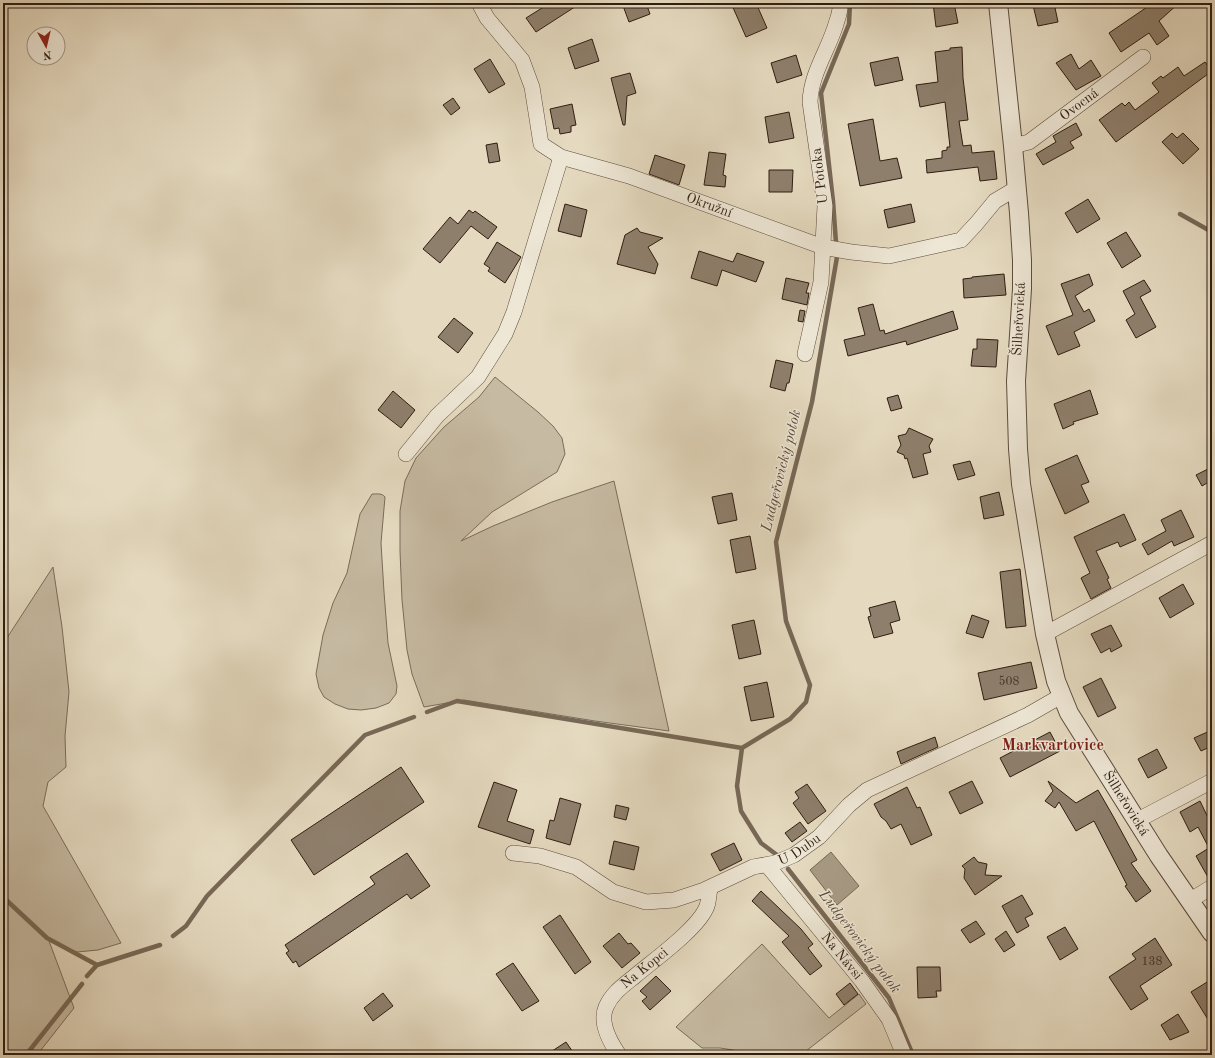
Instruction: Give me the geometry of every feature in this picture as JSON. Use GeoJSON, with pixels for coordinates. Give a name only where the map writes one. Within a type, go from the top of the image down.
{"type":"FeatureCollection","features":[{"type":"Feature","properties":{"kind":"street","name":"Okružní"},"geometry":{"type":"LineString","coordinates":[[479,3],[487,18],[522,60],[532,87],[541,144],[561,157],[629,176],[823,247],[889,256],[961,240],[995,201],[1017,188]]}},
{"type":"Feature","properties":{"kind":"street","name":"U Potoka"},"geometry":{"type":"LineString","coordinates":[[805,354],[821,282],[825,206],[810,102],[811,88],[834,32],[841,8],[840,3]]}},
{"type":"Feature","properties":{"kind":"street","name":"Šilheřovická"},"geometry":{"type":"LineString","coordinates":[[998,3],[1017,188],[1022,260],[1022,289],[1016,380],[1018,449],[1021,484],[1045,634],[1056,681],[1069,713],[1136,821],[1212,933]]}},
{"type":"Feature","properties":{"kind":"street","name":"Ovocná"},"geometry":{"type":"LineString","coordinates":[[1013,146],[1029,142],[1143,57]]}},
{"type":"Feature","properties":{"kind":"street"},"geometry":{"type":"LineString","coordinates":[[406,454],[437,416],[478,377],[505,334],[514,312],[561,157]]}},
{"type":"Feature","properties":{"kind":"street"},"geometry":{"type":"LineString","coordinates":[[1045,634],[1212,543]]}},
{"type":"Feature","properties":{"kind":"street","name":"U Dubu"},"geometry":{"type":"LineString","coordinates":[[513,853],[540,856],[576,867],[614,892],[646,902],[674,900],[710,888],[753,867],[775,863],[794,855],[819,837],[849,805],[867,790],[1028,715],[1062,696]]}},
{"type":"Feature","properties":{"kind":"street"},"geometry":{"type":"LineString","coordinates":[[1136,821],[1212,781]]}},
{"type":"Feature","properties":{"kind":"street","name":"Na Návsi"},"geometry":{"type":"LineString","coordinates":[[766,865],[862,981],[889,1019],[904,1055]]}},
{"type":"Feature","properties":{"kind":"street"},"geometry":{"type":"LineString","coordinates":[[1189,901],[1212,887]]}},
{"type":"Feature","properties":{"kind":"street","name":"Na Kopci"},"geometry":{"type":"LineString","coordinates":[[619,1055],[611,1044],[604,1024],[606,1008],[618,990],[673,946],[696,921],[706,906],[710,888]]}},
{"type":"Feature","properties":{"kind":"shaded area"},"geometry":{"type":"Polygon","coordinates":[[[495,377],[553,426],[562,438],[565,454],[557,472],[492,512],[461,541],[552,502],[614,481],[669,731],[464,700],[424,707],[412,674],[407,650],[402,600],[400,511],[405,481],[416,458],[444,427],[479,397],[495,377]]]}},
{"type":"Feature","properties":{"kind":"shaded area"},"geometry":{"type":"Polygon","coordinates":[[[372,494],[381,494],[385,497],[381,543],[384,592],[388,643],[397,686],[396,694],[389,703],[376,708],[361,710],[348,709],[335,704],[324,697],[319,688],[316,674],[323,635],[333,603],[347,573],[360,514],[372,494]]]}},
{"type":"Feature","properties":{"kind":"shaded area"},"geometry":{"type":"Polygon","coordinates":[[[53,567],[62,627],[69,692],[65,736],[66,767],[48,782],[43,806],[121,943],[98,950],[77,952],[49,941],[74,1008],[37,1055],[3,1055],[3,644],[53,567]]]}},
{"type":"Feature","properties":{"kind":"shaded area"},"geometry":{"type":"Polygon","coordinates":[[[831,852],[859,886],[837,905],[810,870],[831,852]]]}},
{"type":"Feature","properties":{"kind":"shaded area"},"geometry":{"type":"Polygon","coordinates":[[[762,944],[829,1018],[859,994],[866,1004],[801,1055],[745,1055],[733,1050],[702,1048],[676,1027],[762,944]]]}},
{"type":"Feature","properties":{"kind":"building"},"geometry":{"type":"Polygon","coordinates":[[[550,3],[581,3],[536,32],[526,18],[550,3]]]}},
{"type":"Feature","properties":{"kind":"building"},"geometry":{"type":"Polygon","coordinates":[[[622,3],[646,3],[650,14],[629,22],[622,3]]]}},
{"type":"Feature","properties":{"kind":"building"},"geometry":{"type":"Polygon","coordinates":[[[731,3],[756,3],[767,28],[746,37],[731,3]]]}},
{"type":"Feature","properties":{"kind":"building"},"geometry":{"type":"Polygon","coordinates":[[[933,3],[954,3],[958,23],[936,27],[933,3]]]}},
{"type":"Feature","properties":{"kind":"building"},"geometry":{"type":"Polygon","coordinates":[[[1054,3],[1058,22],[1038,26],[1033,5],[1054,3]]]}},
{"type":"Feature","properties":{"kind":"building"},"geometry":{"type":"Polygon","coordinates":[[[1153,3],[1179,3],[1159,21],[1169,36],[1157,45],[1149,33],[1121,52],[1109,33],[1153,3]]]}},
{"type":"Feature","properties":{"kind":"building"},"geometry":{"type":"Polygon","coordinates":[[[592,39],[599,61],[575,69],[568,48],[592,39]]]}},
{"type":"Feature","properties":{"kind":"building"},"geometry":{"type":"Polygon","coordinates":[[[962,47],[963,78],[968,120],[959,121],[963,146],[971,145],[972,153],[994,151],[997,179],[980,181],[978,167],[927,173],[926,160],[942,158],[942,151],[947,150],[947,147],[950,147],[945,102],[920,107],[916,85],[938,82],[935,52],[950,50],[950,48],[962,47]]]}},
{"type":"Feature","properties":{"kind":"building"},"geometry":{"type":"Polygon","coordinates":[[[1071,54],[1079,69],[1091,60],[1101,76],[1076,90],[1056,63],[1071,54]]]}},
{"type":"Feature","properties":{"kind":"building"},"geometry":{"type":"Polygon","coordinates":[[[796,55],[802,75],[777,83],[771,63],[796,55]]]}},
{"type":"Feature","properties":{"kind":"building"},"geometry":{"type":"Polygon","coordinates":[[[898,57],[903,80],[875,86],[870,63],[898,57]]]}},
{"type":"Feature","properties":{"kind":"building"},"geometry":{"type":"Polygon","coordinates":[[[490,59],[505,84],[489,93],[474,69],[490,59]]]}},
{"type":"Feature","properties":{"kind":"building"},"geometry":{"type":"Polygon","coordinates":[[[1205,62],[1212,71],[1116,142],[1099,120],[1122,103],[1125,106],[1129,102],[1135,110],[1159,92],[1152,83],[1161,76],[1163,78],[1178,67],[1184,76],[1205,62]]]}},
{"type":"Feature","properties":{"kind":"building"},"geometry":{"type":"Polygon","coordinates":[[[630,73],[636,93],[627,96],[625,125],[623,125],[611,78],[630,73]]]}},
{"type":"Feature","properties":{"kind":"building"},"geometry":{"type":"Polygon","coordinates":[[[453,98],[460,108],[451,115],[443,105],[453,98]]]}},
{"type":"Feature","properties":{"kind":"building"},"geometry":{"type":"Polygon","coordinates":[[[572,104],[576,125],[571,126],[571,132],[560,134],[559,128],[554,129],[550,109],[572,104]]]}},
{"type":"Feature","properties":{"kind":"building"},"geometry":{"type":"Polygon","coordinates":[[[789,112],[794,138],[769,143],[765,117],[789,112]]]}},
{"type":"Feature","properties":{"kind":"building"},"geometry":{"type":"Polygon","coordinates":[[[873,119],[880,161],[897,158],[902,178],[860,186],[848,124],[873,119]]]}},
{"type":"Feature","properties":{"kind":"building"},"geometry":{"type":"Polygon","coordinates":[[[1076,123],[1082,135],[1070,142],[1074,148],[1043,165],[1036,154],[1056,142],[1053,136],[1076,123]]]}},
{"type":"Feature","properties":{"kind":"building"},"geometry":{"type":"Polygon","coordinates":[[[1172,133],[1177,138],[1183,133],[1199,149],[1183,164],[1162,142],[1172,133]]]}},
{"type":"Feature","properties":{"kind":"building"},"geometry":{"type":"Polygon","coordinates":[[[497,143],[500,161],[489,163],[486,145],[497,143]]]}},
{"type":"Feature","properties":{"kind":"building"},"geometry":{"type":"Polygon","coordinates":[[[709,152],[726,154],[723,175],[726,176],[725,187],[704,185],[709,152]]]}},
{"type":"Feature","properties":{"kind":"building"},"geometry":{"type":"Polygon","coordinates":[[[655,155],[685,165],[679,185],[649,174],[655,155]]]}},
{"type":"Feature","properties":{"kind":"building"},"geometry":{"type":"Polygon","coordinates":[[[769,170],[793,170],[792,192],[769,192],[769,170]]]}},
{"type":"Feature","properties":{"kind":"building"},"geometry":{"type":"Polygon","coordinates":[[[1088,199],[1100,219],[1077,233],[1065,213],[1088,199]]]}},
{"type":"Feature","properties":{"kind":"building"},"geometry":{"type":"Polygon","coordinates":[[[565,204],[587,210],[581,237],[558,231],[565,204]]]}},
{"type":"Feature","properties":{"kind":"building"},"geometry":{"type":"Polygon","coordinates":[[[911,204],[915,222],[888,228],[884,210],[911,204]]]}},
{"type":"Feature","properties":{"kind":"building"},"geometry":{"type":"Polygon","coordinates":[[[469,210],[473,213],[475,211],[497,227],[488,239],[471,226],[440,263],[423,249],[450,217],[458,224],[469,210]]]}},
{"type":"Feature","properties":{"kind":"building"},"geometry":{"type":"Polygon","coordinates":[[[637,228],[640,232],[663,238],[648,247],[658,264],[655,274],[617,264],[625,235],[637,228]]]}},
{"type":"Feature","properties":{"kind":"building"},"geometry":{"type":"Polygon","coordinates":[[[1126,232],[1141,256],[1122,268],[1107,243],[1126,232]]]}},
{"type":"Feature","properties":{"kind":"building"},"geometry":{"type":"Polygon","coordinates":[[[497,242],[521,257],[505,283],[488,271],[490,268],[484,264],[497,242]]]}},
{"type":"Feature","properties":{"kind":"building"},"geometry":{"type":"Polygon","coordinates":[[[699,251],[733,262],[737,253],[764,262],[756,282],[722,270],[717,286],[691,278],[699,251]]]}},
{"type":"Feature","properties":{"kind":"building"},"geometry":{"type":"Polygon","coordinates":[[[1004,274],[1006,295],[964,298],[963,279],[1004,274]]]}},
{"type":"Feature","properties":{"kind":"building"},"geometry":{"type":"Polygon","coordinates":[[[1089,274],[1093,285],[1075,296],[1084,312],[1089,309],[1095,321],[1074,332],[1080,346],[1058,355],[1046,326],[1073,315],[1061,284],[1089,274]]]}},
{"type":"Feature","properties":{"kind":"building"},"geometry":{"type":"Polygon","coordinates":[[[786,278],[809,283],[806,293],[809,293],[807,305],[782,299],[786,278]]]}},
{"type":"Feature","properties":{"kind":"building"},"geometry":{"type":"Polygon","coordinates":[[[1144,280],[1151,291],[1140,297],[1156,327],[1136,338],[1126,320],[1135,314],[1123,291],[1144,280]]]}},
{"type":"Feature","properties":{"kind":"building"},"geometry":{"type":"Polygon","coordinates":[[[873,304],[880,331],[884,330],[885,334],[953,311],[958,329],[907,345],[906,341],[848,356],[844,340],[865,335],[858,308],[873,304]]]}},
{"type":"Feature","properties":{"kind":"building"},"geometry":{"type":"Polygon","coordinates":[[[800,310],[805,311],[803,322],[798,321],[800,310]]]}},
{"type":"Feature","properties":{"kind":"building"},"geometry":{"type":"Polygon","coordinates":[[[454,318],[473,333],[458,353],[438,337],[454,318]]]}},
{"type":"Feature","properties":{"kind":"building"},"geometry":{"type":"Polygon","coordinates":[[[977,339],[998,340],[996,367],[971,366],[973,349],[977,349],[977,339]]]}},
{"type":"Feature","properties":{"kind":"building"},"geometry":{"type":"Polygon","coordinates":[[[776,360],[793,364],[789,383],[787,383],[785,391],[770,387],[776,360]]]}},
{"type":"Feature","properties":{"kind":"building"},"geometry":{"type":"Polygon","coordinates":[[[1090,390],[1098,414],[1073,422],[1074,424],[1063,429],[1054,404],[1090,390]]]}},
{"type":"Feature","properties":{"kind":"building"},"geometry":{"type":"Polygon","coordinates":[[[393,391],[415,410],[401,428],[378,410],[393,391]]]}},
{"type":"Feature","properties":{"kind":"building"},"geometry":{"type":"Polygon","coordinates":[[[898,395],[902,408],[891,411],[887,398],[898,395]]]}},
{"type":"Feature","properties":{"kind":"building"},"geometry":{"type":"Polygon","coordinates":[[[909,428],[933,439],[929,446],[931,452],[923,454],[928,474],[913,478],[907,458],[905,459],[904,455],[897,452],[901,445],[898,436],[906,434],[909,428]]]}},
{"type":"Feature","properties":{"kind":"building"},"geometry":{"type":"Polygon","coordinates":[[[1077,455],[1089,482],[1081,485],[1089,502],[1065,514],[1045,469],[1077,455]]]}},
{"type":"Feature","properties":{"kind":"building"},"geometry":{"type":"Polygon","coordinates":[[[970,461],[975,475],[958,480],[953,465],[970,461]]]}},
{"type":"Feature","properties":{"kind":"building"},"geometry":{"type":"Polygon","coordinates":[[[1208,469],[1212,480],[1202,486],[1196,475],[1208,469]]]}},
{"type":"Feature","properties":{"kind":"building"},"geometry":{"type":"Polygon","coordinates":[[[999,492],[1004,515],[984,519],[980,497],[999,492]]]}},
{"type":"Feature","properties":{"kind":"building"},"geometry":{"type":"Polygon","coordinates":[[[732,493],[737,520],[718,524],[712,497],[732,493]]]}},
{"type":"Feature","properties":{"kind":"building"},"geometry":{"type":"Polygon","coordinates":[[[1181,510],[1194,537],[1174,546],[1172,541],[1148,555],[1142,544],[1166,531],[1161,520],[1181,510]]]}},
{"type":"Feature","properties":{"kind":"building"},"geometry":{"type":"Polygon","coordinates":[[[1124,514],[1136,540],[1120,547],[1118,542],[1096,551],[1109,578],[1107,579],[1111,588],[1091,599],[1081,578],[1090,573],[1074,537],[1124,514]]]}},
{"type":"Feature","properties":{"kind":"building"},"geometry":{"type":"Polygon","coordinates":[[[750,536],[756,569],[736,573],[730,540],[750,536]]]}},
{"type":"Feature","properties":{"kind":"building"},"geometry":{"type":"Polygon","coordinates":[[[1020,569],[1026,626],[1006,628],[1000,572],[1020,569]]]}},
{"type":"Feature","properties":{"kind":"building"},"geometry":{"type":"Polygon","coordinates":[[[1183,584],[1194,604],[1170,618],[1159,598],[1183,584]]]}},
{"type":"Feature","properties":{"kind":"building"},"geometry":{"type":"Polygon","coordinates":[[[895,601],[900,620],[890,623],[893,633],[874,638],[868,617],[871,616],[869,608],[895,601]]]}},
{"type":"Feature","properties":{"kind":"building"},"geometry":{"type":"Polygon","coordinates":[[[972,615],[989,621],[983,638],[966,633],[972,615]]]}},
{"type":"Feature","properties":{"kind":"building"},"geometry":{"type":"Polygon","coordinates":[[[754,620],[761,654],[739,659],[732,625],[754,620]]]}},
{"type":"Feature","properties":{"kind":"building"},"geometry":{"type":"Polygon","coordinates":[[[1111,625],[1122,646],[1111,652],[1110,648],[1101,653],[1091,634],[1111,625]]]}},
{"type":"Feature","properties":{"kind":"building"},"geometry":{"type":"Polygon","coordinates":[[[1031,662],[1037,688],[984,700],[978,673],[1031,662]]]}},
{"type":"Feature","properties":{"kind":"building"},"geometry":{"type":"Polygon","coordinates":[[[1101,678],[1116,708],[1098,717],[1083,687],[1101,678]]]}},
{"type":"Feature","properties":{"kind":"building"},"geometry":{"type":"Polygon","coordinates":[[[767,682],[774,717],[751,721],[744,687],[767,682]]]}},
{"type":"Feature","properties":{"kind":"building"},"geometry":{"type":"Polygon","coordinates":[[[1212,730],[1212,746],[1201,751],[1194,738],[1212,730]]]}},
{"type":"Feature","properties":{"kind":"building"},"geometry":{"type":"Polygon","coordinates":[[[1050,732],[1060,751],[1010,777],[1000,758],[1050,732]]]}},
{"type":"Feature","properties":{"kind":"building"},"geometry":{"type":"Polygon","coordinates":[[[935,737],[938,747],[901,764],[897,752],[935,737]]]}},
{"type":"Feature","properties":{"kind":"building"},"geometry":{"type":"Polygon","coordinates":[[[1157,749],[1167,768],[1148,778],[1138,759],[1157,749]]]}},
{"type":"Feature","properties":{"kind":"building"},"geometry":{"type":"Polygon","coordinates":[[[401,767],[424,802],[314,875],[291,840],[401,767]]]}},
{"type":"Feature","properties":{"kind":"building"},"geometry":{"type":"Polygon","coordinates":[[[972,781],[983,803],[960,814],[949,792],[972,781]]]}},
{"type":"Feature","properties":{"kind":"building"},"geometry":{"type":"Polygon","coordinates":[[[1048,781],[1076,803],[1098,790],[1137,860],[1131,863],[1151,891],[1136,902],[1125,886],[1127,885],[1094,821],[1076,831],[1059,802],[1055,808],[1045,801],[1053,791],[1048,781]]]}},
{"type":"Feature","properties":{"kind":"building"},"geometry":{"type":"Polygon","coordinates":[[[494,782],[517,790],[507,821],[534,830],[530,844],[478,827],[494,782]]]}},
{"type":"Feature","properties":{"kind":"building"},"geometry":{"type":"Polygon","coordinates":[[[807,784],[826,811],[808,824],[793,803],[799,798],[795,792],[807,784]]]}},
{"type":"Feature","properties":{"kind":"building"},"geometry":{"type":"Polygon","coordinates":[[[907,787],[917,808],[920,807],[932,835],[911,845],[901,824],[891,829],[886,821],[881,817],[874,804],[907,787]]]}},
{"type":"Feature","properties":{"kind":"building"},"geometry":{"type":"Polygon","coordinates":[[[560,798],[581,804],[570,845],[546,838],[550,820],[554,821],[560,798]]]}},
{"type":"Feature","properties":{"kind":"building"},"geometry":{"type":"Polygon","coordinates":[[[1200,801],[1212,826],[1212,878],[1209,879],[1196,856],[1209,848],[1198,827],[1190,832],[1180,812],[1200,801]]]}},
{"type":"Feature","properties":{"kind":"building"},"geometry":{"type":"Polygon","coordinates":[[[616,805],[629,808],[626,820],[614,817],[616,805]]]}},
{"type":"Feature","properties":{"kind":"building"},"geometry":{"type":"Polygon","coordinates":[[[800,822],[807,831],[792,842],[785,833],[800,822]]]}},
{"type":"Feature","properties":{"kind":"building"},"geometry":{"type":"Polygon","coordinates":[[[614,841],[639,847],[634,870],[609,864],[614,841]]]}},
{"type":"Feature","properties":{"kind":"building"},"geometry":{"type":"Polygon","coordinates":[[[734,843],[742,860],[720,871],[711,854],[734,843]]]}},
{"type":"Feature","properties":{"kind":"building"},"geometry":{"type":"Polygon","coordinates":[[[407,853],[430,886],[411,899],[407,894],[299,967],[296,961],[293,963],[286,953],[289,951],[285,945],[375,884],[370,877],[407,853]]]}},
{"type":"Feature","properties":{"kind":"building"},"geometry":{"type":"Polygon","coordinates":[[[974,857],[978,862],[987,864],[985,875],[1002,876],[975,895],[964,878],[965,869],[962,866],[974,857]]]}},
{"type":"Feature","properties":{"kind":"building"},"geometry":{"type":"Polygon","coordinates":[[[761,891],[801,929],[813,944],[808,948],[822,966],[810,975],[782,942],[789,936],[752,901],[761,891]]]}},
{"type":"Feature","properties":{"kind":"building"},"geometry":{"type":"Polygon","coordinates":[[[1022,895],[1033,914],[1025,918],[1029,926],[1017,933],[1002,906],[1022,895]]]}},
{"type":"Feature","properties":{"kind":"building"},"geometry":{"type":"Polygon","coordinates":[[[560,915],[591,962],[575,974],[543,927],[560,915]]]}},
{"type":"Feature","properties":{"kind":"building"},"geometry":{"type":"Polygon","coordinates":[[[976,921],[985,934],[970,943],[961,930],[976,921]]]}},
{"type":"Feature","properties":{"kind":"building"},"geometry":{"type":"Polygon","coordinates":[[[1065,927],[1078,949],[1060,960],[1047,937],[1065,927]]]}},
{"type":"Feature","properties":{"kind":"building"},"geometry":{"type":"Polygon","coordinates":[[[1006,931],[1015,945],[1004,952],[995,939],[1006,931]]]}},
{"type":"Feature","properties":{"kind":"building"},"geometry":{"type":"Polygon","coordinates":[[[619,933],[628,944],[631,943],[640,953],[622,968],[603,946],[619,933]]]}},
{"type":"Feature","properties":{"kind":"building"},"geometry":{"type":"Polygon","coordinates":[[[1155,938],[1172,965],[1140,986],[1148,999],[1131,1010],[1109,977],[1136,959],[1132,954],[1155,938]]]}},
{"type":"Feature","properties":{"kind":"building"},"geometry":{"type":"Polygon","coordinates":[[[513,963],[539,1001],[522,1011],[496,974],[513,963]]]}},
{"type":"Feature","properties":{"kind":"building"},"geometry":{"type":"Polygon","coordinates":[[[917,967],[940,967],[941,991],[936,991],[937,997],[918,998],[917,967]]]}},
{"type":"Feature","properties":{"kind":"building"},"geometry":{"type":"Polygon","coordinates":[[[656,976],[671,991],[650,1010],[642,1001],[647,997],[640,991],[656,976]]]}},
{"type":"Feature","properties":{"kind":"building"},"geometry":{"type":"Polygon","coordinates":[[[1212,979],[1212,1026],[1191,992],[1212,979]]]}},
{"type":"Feature","properties":{"kind":"building"},"geometry":{"type":"Polygon","coordinates":[[[850,983],[858,994],[844,1005],[836,994],[850,983]]]}},
{"type":"Feature","properties":{"kind":"building"},"geometry":{"type":"Polygon","coordinates":[[[383,993],[393,1006],[373,1021],[364,1008],[383,993]]]}},
{"type":"Feature","properties":{"kind":"building"},"geometry":{"type":"Polygon","coordinates":[[[1178,1014],[1189,1032],[1170,1040],[1161,1025],[1178,1014]]]}},
{"type":"Feature","properties":{"kind":"building"},"geometry":{"type":"Polygon","coordinates":[[[566,1042],[575,1055],[546,1055],[566,1042]]]}},
{"type":"Feature","properties":{"kind":"waterway","name":"Ludgeřovický potok"},"geometry":{"type":"LineString","coordinates":[[836,243],[821,93],[849,24],[850,3]]}},
{"type":"Feature","properties":{"kind":"waterway"},"geometry":{"type":"LineString","coordinates":[[1180,214],[1212,232]]}},
{"type":"Feature","properties":{"kind":"waterway","name":"Ludgeřovický potok"},"geometry":{"type":"LineString","coordinates":[[777,855],[761,843],[741,811],[737,786],[742,748],[790,719],[806,702],[810,685],[786,621],[776,542],[812,402],[837,257]]}},
{"type":"Feature","properties":{"kind":"waterway"},"geometry":{"type":"LineString","coordinates":[[427,712],[457,701],[742,748]]}},
{"type":"Feature","properties":{"kind":"waterway"},"geometry":{"type":"LineString","coordinates":[[173,936],[186,926],[207,896],[365,735],[414,717]]}},
{"type":"Feature","properties":{"kind":"waterway","name":"Ludgeřovický potok"},"geometry":{"type":"LineString","coordinates":[[788,869],[889,998],[913,1055]]}},
{"type":"Feature","properties":{"kind":"waterway"},"geometry":{"type":"LineString","coordinates":[[3,897],[47,938],[97,965]]}},
{"type":"Feature","properties":{"kind":"waterway"},"geometry":{"type":"LineString","coordinates":[[87,976],[97,965],[160,945]]}},
{"type":"Feature","properties":{"kind":"waterway"},"geometry":{"type":"LineString","coordinates":[[26,1055],[82,984]]}},
{"type":"Feature","properties":{"kind":"district","name":"Markvartovice"},"geometry":{"type":"Point","coordinates":[1053,746]}}]}
